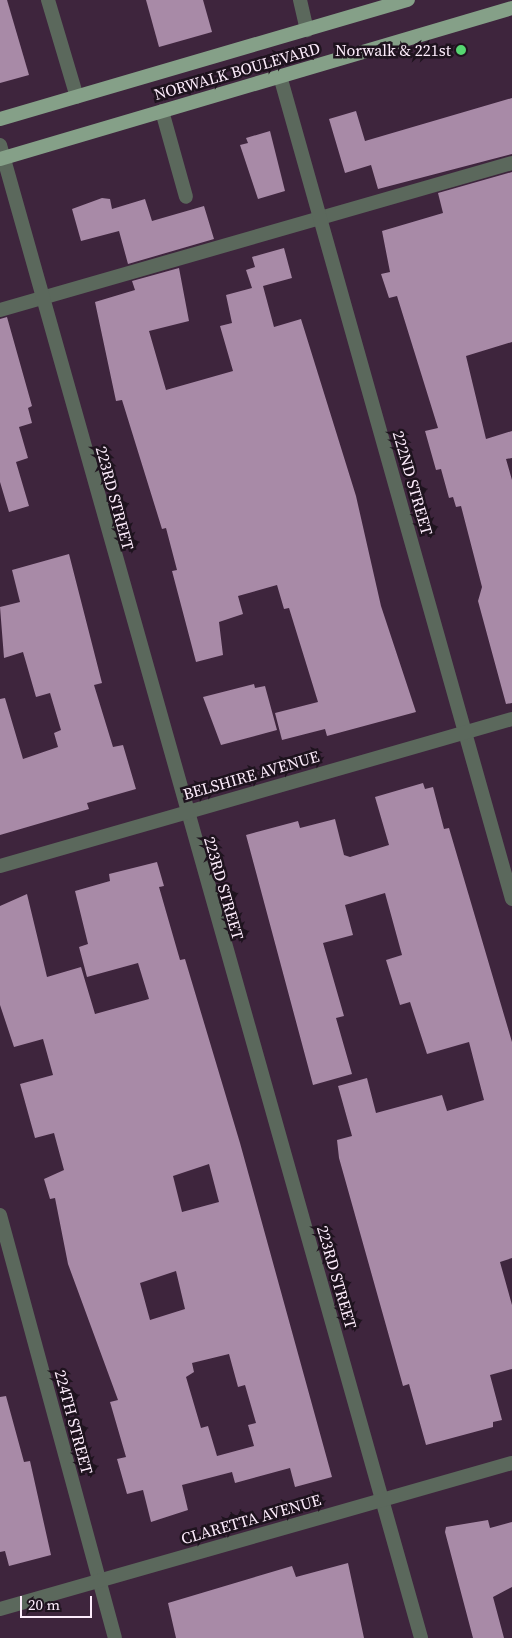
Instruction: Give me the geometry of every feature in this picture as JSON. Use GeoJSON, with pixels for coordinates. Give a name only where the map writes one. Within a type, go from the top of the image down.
{"type":"FeatureCollection","features":[{"type":"Feature","properties":{"kind":"main road","name":"NORWALK BOULEVARD"},"geometry":{"type":"LineString","coordinates":[[0,119],[408,0]]}},
{"type":"Feature","properties":{"kind":"main road","name":"NORWALK BOULEVARD"},"geometry":{"type":"LineString","coordinates":[[1,154],[162,111],[512,8]]}},
{"type":"Feature","properties":{"kind":"street"},"geometry":{"type":"LineString","coordinates":[[48,0],[77,97]]}},
{"type":"Feature","properties":{"kind":"street"},"geometry":{"type":"LineString","coordinates":[[300,0],[307,30]]}},
{"type":"Feature","properties":{"kind":"street","name":"222ND STREET"},"geometry":{"type":"LineString","coordinates":[[280,76],[512,898]]}},
{"type":"Feature","properties":{"kind":"street"},"geometry":{"type":"LineString","coordinates":[[162,111],[186,197]]}},
{"type":"Feature","properties":{"kind":"street","name":"223RD STREET"},"geometry":{"type":"LineString","coordinates":[[1,154],[184,812],[383,1500],[421,1638]]}},
{"type":"Feature","properties":{"kind":"street"},"geometry":{"type":"LineString","coordinates":[[0,310],[512,164]]}},
{"type":"Feature","properties":{"kind":"street","name":"BELSHIRE AVENUE"},"geometry":{"type":"LineString","coordinates":[[0,866],[512,719]]}},
{"type":"Feature","properties":{"kind":"street","name":"224TH STREET"},"geometry":{"type":"LineString","coordinates":[[0,1215],[115,1638]]}},
{"type":"Feature","properties":{"kind":"street","name":"CLARETTA AVENUE"},"geometry":{"type":"LineString","coordinates":[[0,1609],[512,1463]]}},
{"type":"Feature","properties":{"kind":"building"},"geometry":{"type":"Polygon","coordinates":[[[0,0],[7,0],[29,75],[0,83],[0,0]]]}},
{"type":"Feature","properties":{"kind":"building"},"geometry":{"type":"Polygon","coordinates":[[[146,0],[203,0],[212,32],[159,47],[146,0]]]}},
{"type":"Feature","properties":{"kind":"building"},"geometry":{"type":"Polygon","coordinates":[[[512,98],[512,154],[378,189],[371,165],[345,173],[329,119],[356,111],[365,141],[512,98]]]}},
{"type":"Feature","properties":{"kind":"building"},"geometry":{"type":"Polygon","coordinates":[[[270,131],[285,191],[258,199],[240,145],[248,143],[246,138],[270,131]]]}},
{"type":"Feature","properties":{"kind":"building"},"geometry":{"type":"Polygon","coordinates":[[[512,172],[512,342],[466,356],[486,439],[512,431],[512,458],[506,459],[512,480],[512,703],[506,704],[478,601],[482,587],[461,506],[456,507],[453,497],[449,498],[441,469],[436,470],[425,431],[438,428],[397,296],[389,298],[381,274],[390,272],[382,231],[443,213],[438,193],[512,172]]]}},
{"type":"Feature","properties":{"kind":"building"},"geometry":{"type":"Polygon","coordinates":[[[102,198],[110,199],[112,209],[145,199],[152,221],[204,206],[214,239],[128,264],[119,231],[81,241],[72,209],[102,198]]]}},
{"type":"Feature","properties":{"kind":"building"},"geometry":{"type":"Polygon","coordinates":[[[284,248],[292,278],[263,286],[274,327],[301,319],[356,496],[381,606],[416,712],[327,736],[325,729],[282,740],[275,713],[318,702],[289,608],[284,609],[277,585],[238,596],[243,614],[219,622],[223,655],[196,662],[172,571],[177,570],[166,528],[162,529],[122,400],[116,401],[95,302],[135,290],[132,281],[179,268],[189,321],[149,331],[166,390],[233,371],[220,326],[232,323],[226,295],[252,288],[246,270],[255,267],[252,257],[284,248]]]}},
{"type":"Feature","properties":{"kind":"building"},"geometry":{"type":"Polygon","coordinates":[[[7,317],[32,406],[28,408],[32,423],[19,427],[28,458],[16,462],[29,506],[9,512],[0,482],[0,319],[7,317]]]}},
{"type":"Feature","properties":{"kind":"building"},"geometry":{"type":"Polygon","coordinates":[[[69,554],[102,683],[94,685],[113,747],[123,745],[136,789],[87,803],[89,809],[0,835],[0,699],[5,698],[23,759],[58,747],[54,733],[61,730],[50,693],[36,697],[23,652],[4,658],[0,607],[20,602],[12,570],[69,554]]]}},
{"type":"Feature","properties":{"kind":"building"},"geometry":{"type":"Polygon","coordinates":[[[254,684],[255,688],[265,686],[277,730],[221,745],[203,697],[254,684]]]}},
{"type":"Feature","properties":{"kind":"building"},"geometry":{"type":"Polygon","coordinates":[[[423,783],[425,789],[433,787],[444,829],[449,828],[512,1042],[512,1258],[500,1262],[512,1305],[512,1369],[490,1375],[502,1420],[493,1422],[493,1427],[426,1445],[409,1384],[403,1386],[339,1158],[337,1140],[352,1136],[338,1086],[367,1078],[376,1113],[442,1095],[447,1111],[484,1100],[469,1042],[427,1054],[410,1002],[400,1005],[386,960],[402,955],[385,893],[345,905],[353,935],[323,943],[344,1016],[336,1018],[352,1074],[313,1085],[246,835],[298,821],[300,828],[335,819],[344,855],[350,857],[389,845],[375,797],[423,783]]]}},
{"type":"Feature","properties":{"kind":"building"},"geometry":{"type":"Polygon","coordinates":[[[157,862],[164,886],[159,887],[180,960],[185,959],[240,1143],[332,1477],[295,1487],[290,1468],[235,1483],[232,1472],[182,1485],[188,1510],[151,1522],[143,1490],[127,1494],[117,1459],[126,1457],[110,1402],[118,1400],[68,1264],[55,1198],[50,1199],[44,1179],[64,1170],[54,1133],[35,1138],[20,1084],[53,1075],[43,1039],[14,1047],[0,1005],[0,906],[27,894],[47,977],[81,967],[95,1014],[149,999],[138,963],[87,977],[79,947],[88,944],[75,891],[110,881],[109,874],[157,862]],[[209,1164],[173,1176],[182,1212],[219,1202],[209,1164]],[[176,1271],[140,1283],[150,1320],[185,1309],[176,1271]],[[229,1354],[192,1363],[194,1372],[186,1377],[201,1428],[208,1426],[217,1456],[254,1446],[248,1425],[256,1423],[245,1385],[238,1387],[229,1354]]]}},
{"type":"Feature","properties":{"kind":"building"},"geometry":{"type":"Polygon","coordinates":[[[6,1396],[24,1462],[30,1461],[51,1555],[9,1566],[5,1551],[0,1552],[0,1397],[6,1396]]]}},
{"type":"Feature","properties":{"kind":"building"},"geometry":{"type":"Polygon","coordinates":[[[488,1520],[490,1528],[512,1522],[512,1587],[493,1597],[504,1638],[473,1638],[445,1532],[446,1527],[488,1520]]]}},
{"type":"Feature","properties":{"kind":"building"},"geometry":{"type":"Polygon","coordinates":[[[348,1563],[364,1638],[176,1638],[168,1603],[292,1566],[296,1577],[348,1563]]]}},
{"type":"Feature","properties":{"kind":"place","name":"Norwalk & 221st"},"geometry":{"type":"Point","coordinates":[461,50]}}]}
